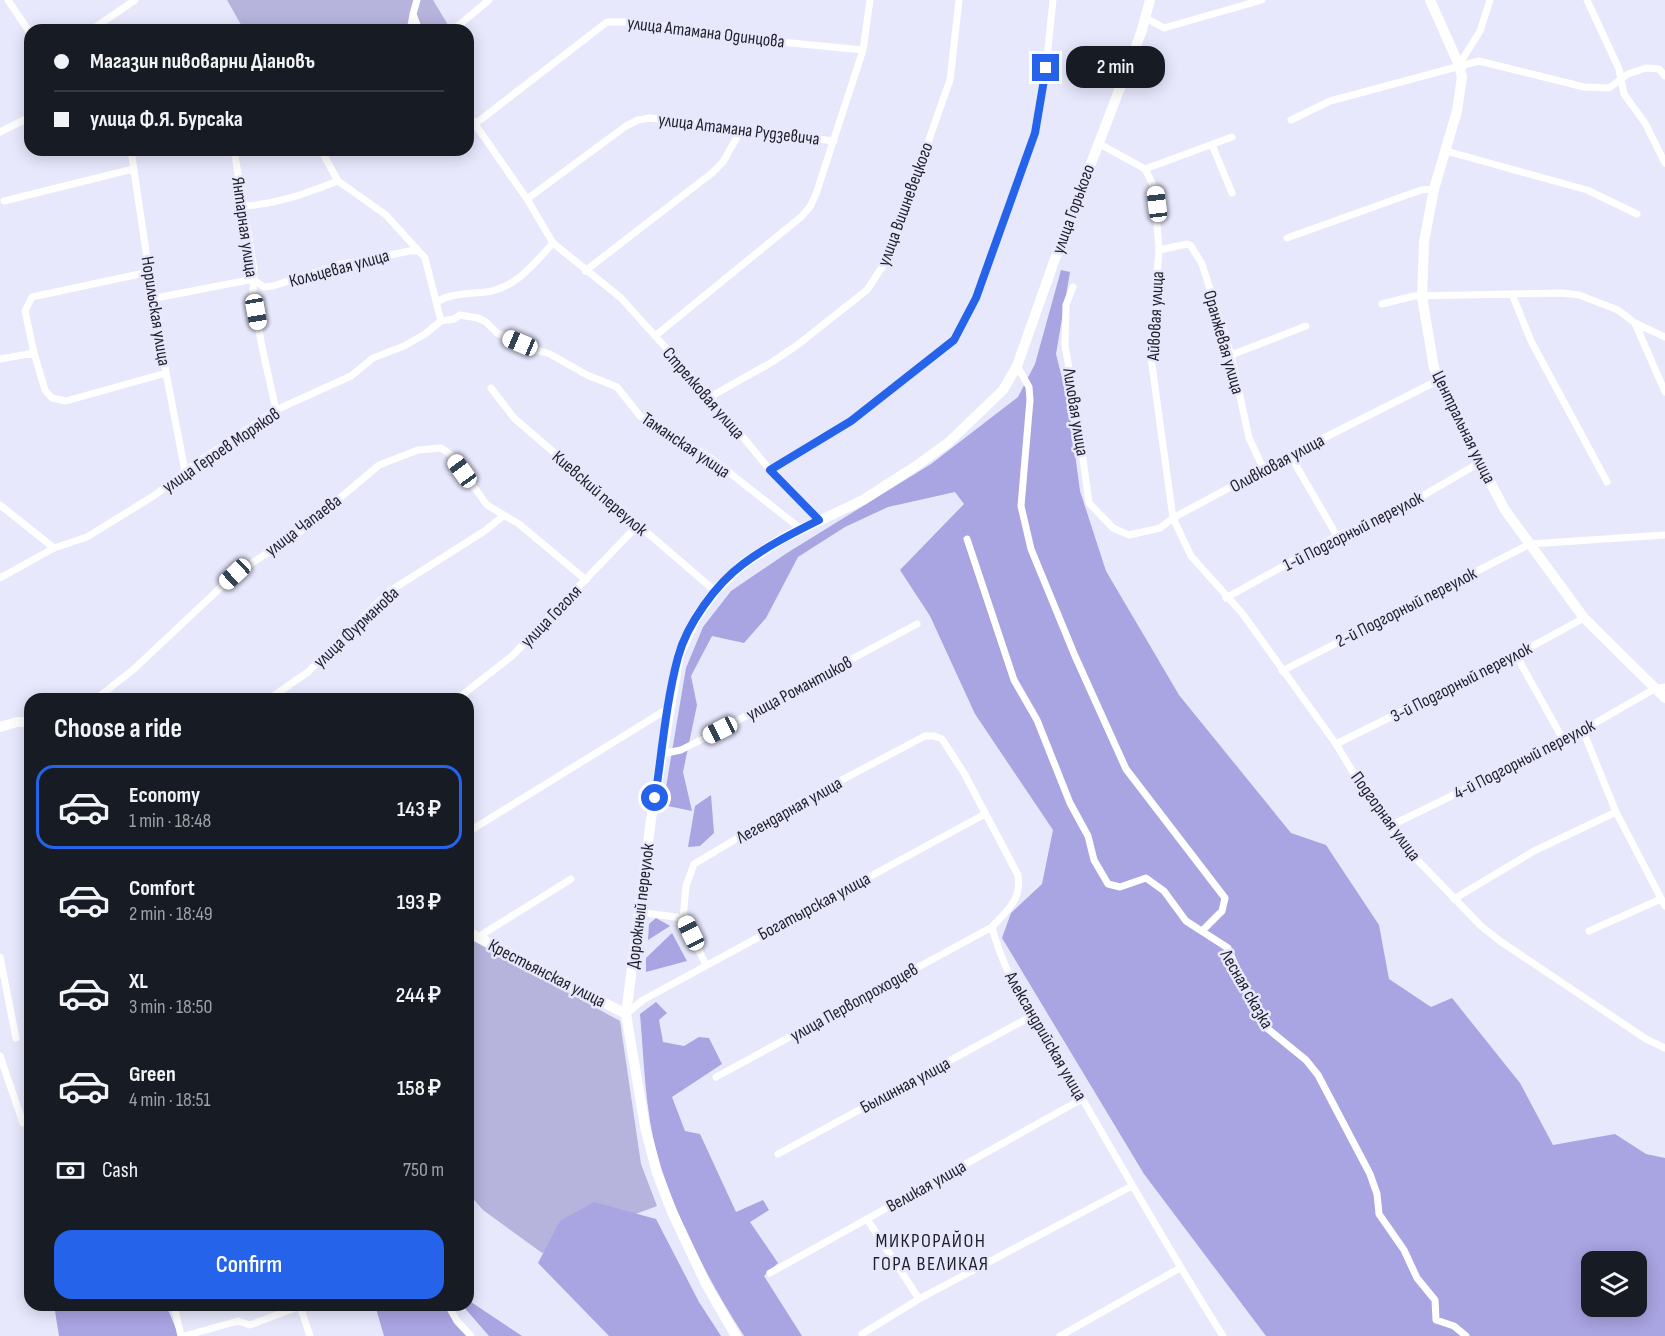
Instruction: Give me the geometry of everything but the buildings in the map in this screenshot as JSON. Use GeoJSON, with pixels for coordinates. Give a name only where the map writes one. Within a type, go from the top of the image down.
{"type":"FeatureCollection","features":[{"type":"Feature","properties":{"kind":"main road","name":"улица Горького"},"geometry":{"type":"LineString","coordinates":[[819,520],[863,500],[916,466],[949,442],[1004,390],[1017,366],[1098,142],[1146,18],[1150,0]]}},
{"type":"Feature","properties":{"kind":"main road"},"geometry":{"type":"LineString","coordinates":[[1430,0],[1459,65]]}},
{"type":"Feature","properties":{"kind":"main road","name":"Центральная улица"},"geometry":{"type":"LineString","coordinates":[[1459,65],[1462,76],[1460,94],[1434,189],[1424,242],[1422,297],[1434,369],[1479,463],[1505,510],[1584,618],[1661,687],[1665,698]]}},
{"type":"Feature","properties":{"kind":"main road","name":"Дорожный переулок"},"geometry":{"type":"LineString","coordinates":[[736,1336],[706,1284],[672,1212],[657,1173],[645,1127],[626,1014],[662,754],[679,655],[696,618],[715,591],[742,565],[783,538],[819,520]]}},
{"type":"Feature","properties":{"kind":"main road"},"geometry":{"type":"LineString","coordinates":[[0,727],[24,722]]}},
{"type":"Feature","properties":{"kind":"main road","name":"Крестьянская улица"},"geometry":{"type":"LineString","coordinates":[[474,935],[626,1014]]}},
{"type":"Feature","properties":{"kind":"street"},"geometry":{"type":"LineString","coordinates":[[8,0],[24,24]]}},
{"type":"Feature","properties":{"kind":"street"},"geometry":{"type":"LineString","coordinates":[[100,24],[135,0]]}},
{"type":"Feature","properties":{"kind":"street"},"geometry":{"type":"LineString","coordinates":[[411,24],[417,0]]}},
{"type":"Feature","properties":{"kind":"street"},"geometry":{"type":"LineString","coordinates":[[460,24],[489,0]]}},
{"type":"Feature","properties":{"kind":"street"},"geometry":{"type":"LineString","coordinates":[[655,336],[801,217],[816,194],[863,50],[870,0]]}},
{"type":"Feature","properties":{"kind":"street","name":"улица Вишневецкого"},"geometry":{"type":"LineString","coordinates":[[710,397],[796,346],[867,290],[876,278],[886,261],[950,80],[959,0]]}},
{"type":"Feature","properties":{"kind":"street"},"geometry":{"type":"LineString","coordinates":[[770,470],[851,421],[954,340],[976,298],[1035,133],[1046,68],[1053,0]]}},
{"type":"Feature","properties":{"kind":"street"},"geometry":{"type":"LineString","coordinates":[[1146,18],[1164,28],[1262,0]]}},
{"type":"Feature","properties":{"kind":"street"},"geometry":{"type":"LineString","coordinates":[[1459,65],[1480,31],[1490,0]]}},
{"type":"Feature","properties":{"kind":"street"},"geometry":{"type":"LineString","coordinates":[[1587,0],[1619,69],[1624,94],[1645,123],[1665,163]]}},
{"type":"Feature","properties":{"kind":"street"},"geometry":{"type":"LineString","coordinates":[[413,14],[417,24]]}},
{"type":"Feature","properties":{"kind":"street","name":"улица Атамана Одинцова"},"geometry":{"type":"LineString","coordinates":[[475,124],[608,22],[634,22],[771,41],[863,50]]}},
{"type":"Feature","properties":{"kind":"street"},"geometry":{"type":"LineString","coordinates":[[1291,120],[1330,101],[1479,61],[1584,87],[1609,87],[1628,74],[1646,68],[1659,69],[1665,76]]}},
{"type":"Feature","properties":{"kind":"street"},"geometry":{"type":"LineString","coordinates":[[0,132],[24,120]]}},
{"type":"Feature","properties":{"kind":"street","name":"улица Атамана Рудзевича"},"geometry":{"type":"LineString","coordinates":[[526,199],[626,126],[638,120],[667,120],[834,141]]}},
{"type":"Feature","properties":{"kind":"street","name":"Стрелковая улица"},"geometry":{"type":"LineString","coordinates":[[475,124],[553,243],[621,298],[710,397],[770,470],[819,520]]}},
{"type":"Feature","properties":{"kind":"street"},"geometry":{"type":"LineString","coordinates":[[585,271],[712,173],[723,162],[741,130]]}},
{"type":"Feature","properties":{"kind":"street"},"geometry":{"type":"LineString","coordinates":[[1098,142],[1145,169],[1232,137]]}},
{"type":"Feature","properties":{"kind":"street"},"geometry":{"type":"LineString","coordinates":[[1212,145],[1232,193]]}},
{"type":"Feature","properties":{"kind":"street"},"geometry":{"type":"LineString","coordinates":[[1446,151],[1587,190],[1637,214]]}},
{"type":"Feature","properties":{"kind":"street","name":"Норильская улица"},"geometry":{"type":"LineString","coordinates":[[132,156],[149,272],[156,298],[165,373],[185,471]]}},
{"type":"Feature","properties":{"kind":"street","name":"Янтарная улица"},"geometry":{"type":"LineString","coordinates":[[235,156],[254,280],[253,295],[276,410]]}},
{"type":"Feature","properties":{"kind":"street"},"geometry":{"type":"LineString","coordinates":[[324,156],[338,181],[386,215],[425,258],[441,321]]}},
{"type":"Feature","properties":{"kind":"street","name":"Айвовая улица"},"geometry":{"type":"LineString","coordinates":[[1145,169],[1154,187],[1159,250],[1151,358],[1173,518]]}},
{"type":"Feature","properties":{"kind":"street"},"geometry":{"type":"LineString","coordinates":[[4,201],[133,170]]}},
{"type":"Feature","properties":{"kind":"street"},"geometry":{"type":"LineString","coordinates":[[244,206],[270,204],[338,181]]}},
{"type":"Feature","properties":{"kind":"street"},"geometry":{"type":"LineString","coordinates":[[1287,238],[1421,190],[1434,189]]}},
{"type":"Feature","properties":{"kind":"street"},"geometry":{"type":"LineString","coordinates":[[436,302],[445,297],[461,293],[489,291],[515,282],[553,243]]}},
{"type":"Feature","properties":{"kind":"street","name":"Оранжевая улица"},"geometry":{"type":"LineString","coordinates":[[1159,250],[1187,244],[1191,246],[1202,264],[1231,355],[1249,438],[1264,470]]}},
{"type":"Feature","properties":{"kind":"street","name":"Кольцевая улица"},"geometry":{"type":"LineString","coordinates":[[156,298],[254,280],[264,287],[273,286],[338,265],[418,250]]}},
{"type":"Feature","properties":{"kind":"street"},"geometry":{"type":"LineString","coordinates":[[149,272],[32,297],[25,311],[45,390],[52,398],[66,401],[165,373]]}},
{"type":"Feature","properties":{"kind":"street","name":"Лиловая улица"},"geometry":{"type":"LineString","coordinates":[[1073,287],[1066,305],[1065,346],[1089,503],[1113,528]]}},
{"type":"Feature","properties":{"kind":"street"},"geometry":{"type":"LineString","coordinates":[[1512,294],[1531,340],[1607,482]]}},
{"type":"Feature","properties":{"kind":"street"},"geometry":{"type":"LineString","coordinates":[[1382,304],[1414,296],[1579,295],[1618,310],[1635,324],[1665,337]]}},
{"type":"Feature","properties":{"kind":"street","name":"Таманская улица"},"geometry":{"type":"LineString","coordinates":[[441,321],[454,320],[460,315],[478,318],[486,322],[497,333],[550,354],[587,375],[617,387],[640,416],[712,459],[801,529]]}},
{"type":"Feature","properties":{"kind":"street","name":"улица Героев Моряков"},"geometry":{"type":"LineString","coordinates":[[0,578],[54,548],[87,537],[155,495],[185,471],[276,410],[351,376],[373,358],[404,346],[425,334],[441,321]]}},
{"type":"Feature","properties":{"kind":"street"},"geometry":{"type":"LineString","coordinates":[[1635,324],[1665,392]]}},
{"type":"Feature","properties":{"kind":"street"},"geometry":{"type":"LineString","coordinates":[[1231,355],[1306,326]]}},
{"type":"Feature","properties":{"kind":"street"},"geometry":{"type":"LineString","coordinates":[[0,359],[34,353]]}},
{"type":"Feature","properties":{"kind":"street"},"geometry":{"type":"LineString","coordinates":[[1017,366],[1029,387],[1030,400],[1021,506],[1031,549],[1075,656],[1126,770],[1225,898],[1222,910],[1202,931]]}},
{"type":"Feature","properties":{"kind":"street","name":"Оливковая улица"},"geometry":{"type":"LineString","coordinates":[[1113,528],[1129,535],[1160,528],[1173,518],[1290,455],[1439,380]]}},
{"type":"Feature","properties":{"kind":"street","name":"Киевский переулок"},"geometry":{"type":"LineString","coordinates":[[491,388],[514,417],[637,526],[715,591]]}},
{"type":"Feature","properties":{"kind":"street","name":"улица Чапаева"},"geometry":{"type":"LineString","coordinates":[[104,693],[134,669],[235,574],[301,531],[379,465],[418,450],[441,448],[450,454],[487,505],[503,516]]}},
{"type":"Feature","properties":{"kind":"street"},"geometry":{"type":"LineString","coordinates":[[1290,455],[1337,536]]}},
{"type":"Feature","properties":{"kind":"street","name":"1-й Подгорный переулок"},"geometry":{"type":"LineString","coordinates":[[1226,598],[1337,536],[1395,512],[1479,463]]}},
{"type":"Feature","properties":{"kind":"street"},"geometry":{"type":"LineString","coordinates":[[0,505],[54,548]]}},
{"type":"Feature","properties":{"kind":"street"},"geometry":{"type":"LineString","coordinates":[[503,516],[519,524],[586,580]]}},
{"type":"Feature","properties":{"kind":"street","name":"улица Фурманова"},"geometry":{"type":"LineString","coordinates":[[278,693],[308,672],[390,591],[486,530],[503,516]]}},
{"type":"Feature","properties":{"kind":"street","name":"Подгорная улица"},"geometry":{"type":"LineString","coordinates":[[1173,518],[1191,556],[1226,598],[1242,613],[1336,744],[1368,797],[1401,843],[1481,926],[1500,941],[1646,1039],[1665,1048]]}},
{"type":"Feature","properties":{"kind":"street","name":"улица Гоголя"},"geometry":{"type":"LineString","coordinates":[[465,693],[512,656],[637,526]]}},
{"type":"Feature","properties":{"kind":"street"},"geometry":{"type":"LineString","coordinates":[[1530,544],[1665,535]]}},
{"type":"Feature","properties":{"kind":"street","name":"Лесная сказка"},"geometry":{"type":"LineString","coordinates":[[967,539],[1014,680],[1037,720],[1070,802],[1088,836],[1094,860],[1108,884],[1120,887],[1146,878],[1164,891],[1186,921],[1228,948],[1245,988],[1268,1029],[1306,1060],[1318,1075],[1370,1174],[1377,1194],[1379,1214],[1404,1250],[1417,1278],[1435,1300],[1436,1320],[1454,1326],[1466,1336]]}},
{"type":"Feature","properties":{"kind":"street","name":"2-й Подгорный переулок"},"geometry":{"type":"LineString","coordinates":[[1282,671],[1530,544]]}},
{"type":"Feature","properties":{"kind":"street","name":"3-й Подгорный переулок"},"geometry":{"type":"LineString","coordinates":[[1336,744],[1516,655],[1584,618]]}},
{"type":"Feature","properties":{"kind":"street","name":"улица Романтиков"},"geometry":{"type":"LineString","coordinates":[[662,754],[681,750],[917,624]]}},
{"type":"Feature","properties":{"kind":"street"},"geometry":{"type":"LineString","coordinates":[[1516,655],[1564,741]]}},
{"type":"Feature","properties":{"kind":"street","name":"4-й Подгорный переулок"},"geometry":{"type":"LineString","coordinates":[[1390,826],[1564,741],[1661,687]]}},
{"type":"Feature","properties":{"kind":"street"},"geometry":{"type":"LineString","coordinates":[[474,828],[669,708]]}},
{"type":"Feature","properties":{"kind":"street"},"geometry":{"type":"LineString","coordinates":[[1583,731],[1616,812],[1665,906]]}},
{"type":"Feature","properties":{"kind":"street","name":"Легендарная улица"},"geometry":{"type":"LineString","coordinates":[[683,918],[686,886],[694,864],[785,810],[925,736],[934,735],[942,739],[959,765],[985,814]]}},
{"type":"Feature","properties":{"kind":"street"},"geometry":{"type":"LineString","coordinates":[[1454,899],[1534,851],[1616,812]]}},
{"type":"Feature","properties":{"kind":"street"},"geometry":{"type":"LineString","coordinates":[[985,814],[1018,875],[1020,888],[1016,899],[992,927]]}},
{"type":"Feature","properties":{"kind":"street","name":"Богатырская улица"},"geometry":{"type":"LineString","coordinates":[[626,1014],[643,1000],[985,814]]}},
{"type":"Feature","properties":{"kind":"street"},"geometry":{"type":"LineString","coordinates":[[474,933],[571,879]]}},
{"type":"Feature","properties":{"kind":"street"},"geometry":{"type":"LineString","coordinates":[[1589,931],[1661,899]]}},
{"type":"Feature","properties":{"kind":"street"},"geometry":{"type":"LineString","coordinates":[[639,912],[683,918],[706,965]]}},
{"type":"Feature","properties":{"kind":"street","name":"Александрийская улица"},"geometry":{"type":"LineString","coordinates":[[992,927],[997,949],[1032,1016],[1180,1268],[1223,1336]]}},
{"type":"Feature","properties":{"kind":"street","name":"улица Первопроходцев"},"geometry":{"type":"LineString","coordinates":[[716,1077],[992,927]]}},
{"type":"Feature","properties":{"kind":"street"},"geometry":{"type":"LineString","coordinates":[[0,957],[3,985],[16,1038]]}},
{"type":"Feature","properties":{"kind":"street","name":"Былинная улица"},"geometry":{"type":"LineString","coordinates":[[778,1154],[1032,1016]]}},
{"type":"Feature","properties":{"kind":"street"},"geometry":{"type":"LineString","coordinates":[[0,1056],[23,1123]]}},
{"type":"Feature","properties":{"kind":"street","name":"Великая улица"},"geometry":{"type":"LineString","coordinates":[[770,1273],[1082,1099]]}},
{"type":"Feature","properties":{"kind":"street"},"geometry":{"type":"LineString","coordinates":[[862,1334],[919,1299],[1132,1186]]}},
{"type":"Feature","properties":{"kind":"street"},"geometry":{"type":"LineString","coordinates":[[867,1219],[919,1299]]}},
{"type":"Feature","properties":{"kind":"street"},"geometry":{"type":"LineString","coordinates":[[1060,1336],[1180,1268]]}},
{"type":"Feature","properties":{"kind":"street"},"geometry":{"type":"LineString","coordinates":[[176,1311],[183,1336],[238,1321],[250,1325],[287,1311]]}},
{"type":"Feature","properties":{"kind":"street"},"geometry":{"type":"LineString","coordinates":[[302,1311],[310,1336]]}},
{"type":"Feature","properties":{"kind":"street"},"geometry":{"type":"LineString","coordinates":[[451,1311],[471,1336]]}},
{"type":"Feature","properties":{"kind":"shaded area"},"geometry":{"type":"Polygon","coordinates":[[[227,0],[433,0],[447,24],[241,24],[227,0]]]}},
{"type":"Feature","properties":{"kind":"shaded area"},"geometry":{"type":"Polygon","coordinates":[[[1061,270],[1070,272],[1056,354],[1068,402],[1080,491],[1106,571],[1179,695],[1291,833],[1326,845],[1379,925],[1389,979],[1431,1007],[1452,998],[1520,1083],[1553,1145],[1615,1134],[1646,1154],[1665,1158],[1665,1336],[1266,1336],[1144,1174],[1002,938],[1011,913],[1042,884],[1053,830],[975,714],[930,616],[900,570],[964,504],[955,492],[888,507],[845,527],[798,557],[766,618],[744,643],[712,636],[691,676],[697,705],[683,772],[692,811],[663,805],[686,668],[703,627],[731,591],[787,553],[931,464],[1018,397],[1035,364],[1061,270]]]}},
{"type":"Feature","properties":{"kind":"shaded area"},"geometry":{"type":"Polygon","coordinates":[[[711,795],[714,833],[700,846],[688,847],[695,806],[711,795]]]}},
{"type":"Feature","properties":{"kind":"shaded area"},"geometry":{"type":"Polygon","coordinates":[[[656,918],[670,926],[648,940],[649,924],[656,918]]]}},
{"type":"Feature","properties":{"kind":"shaded area"},"geometry":{"type":"Polygon","coordinates":[[[672,933],[687,961],[646,972],[646,958],[672,933]]]}},
{"type":"Feature","properties":{"kind":"shaded area"},"geometry":{"type":"Polygon","coordinates":[[[474,941],[620,1021],[641,1164],[657,1206],[569,1239],[542,1253],[483,1210],[474,1200],[474,941]]]}},
{"type":"Feature","properties":{"kind":"shaded area"},"geometry":{"type":"Polygon","coordinates":[[[656,1002],[667,1013],[659,1020],[663,1042],[684,1046],[699,1037],[709,1038],[722,1064],[672,1097],[685,1131],[700,1134],[736,1212],[763,1200],[769,1210],[750,1222],[778,1263],[764,1276],[802,1336],[744,1336],[718,1294],[683,1225],[657,1154],[647,1102],[640,1014],[656,1002]]]}},
{"type":"Feature","properties":{"kind":"shaded area"},"geometry":{"type":"Polygon","coordinates":[[[594,1202],[656,1219],[699,1302],[721,1336],[609,1336],[538,1263],[560,1221],[594,1202]]]}},
{"type":"Feature","properties":{"kind":"shaded area"},"geometry":{"type":"Polygon","coordinates":[[[474,1304],[522,1336],[489,1336],[467,1311],[474,1311],[474,1304]]]}},
{"type":"Feature","properties":{"kind":"shaded area"},"geometry":{"type":"Polygon","coordinates":[[[55,1311],[169,1311],[179,1336],[59,1336],[55,1311]]]}},
{"type":"Feature","properties":{"kind":"shaded area"},"geometry":{"type":"Polygon","coordinates":[[[377,1311],[449,1311],[467,1336],[384,1336],[377,1311]]]}},
{"type":"Feature","properties":{"kind":"district","name":"МИКРОРАЙОН ГОРА ВЕЛИКАЯ"},"geometry":{"type":"Point","coordinates":[931,1252]}},
{"type":"Feature","properties":{"kind":"route"},"geometry":{"type":"LineString","coordinates":[[655,798],[679,655],[696,618],[715,591],[742,565],[783,538],[819,520],[770,470],[851,421],[954,340],[976,298],[1035,133],[1046,68]]}}]}
